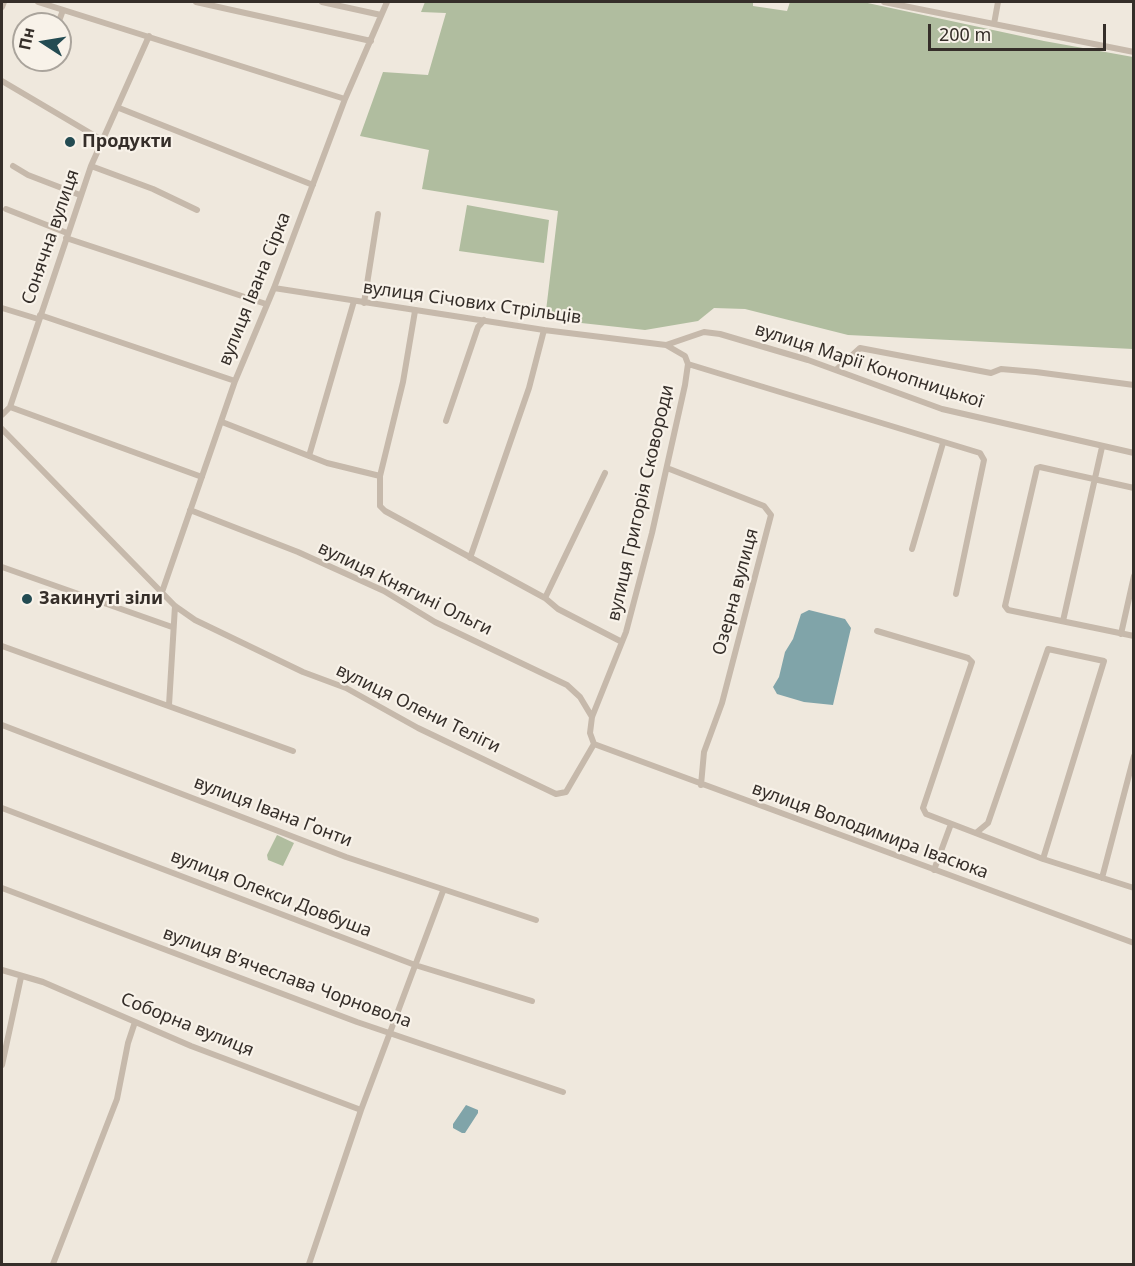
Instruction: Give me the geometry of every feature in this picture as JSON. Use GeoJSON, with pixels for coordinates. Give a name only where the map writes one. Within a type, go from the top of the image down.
{"type":"FeatureCollection","features":[{"type":"Feature","properties":{"kind":"street"},"geometry":{"type":"LineString","coordinates":[[2,7],[4,2]]}},
{"type":"Feature","properties":{"kind":"street"},"geometry":{"type":"LineString","coordinates":[[38,2],[345,99]]}},
{"type":"Feature","properties":{"kind":"street"},"geometry":{"type":"LineString","coordinates":[[196,2],[371,41]]}},
{"type":"Feature","properties":{"kind":"street"},"geometry":{"type":"LineString","coordinates":[[322,2],[381,15]]}},
{"type":"Feature","properties":{"kind":"street","name":"вулиця Івана Сірка"},"geometry":{"type":"LineString","coordinates":[[162,592],[235,381],[274,288],[345,99],[387,2]]}},
{"type":"Feature","properties":{"kind":"street"},"geometry":{"type":"LineString","coordinates":[[884,2],[1134,52]]}},
{"type":"Feature","properties":{"kind":"street"},"geometry":{"type":"LineString","coordinates":[[994,24],[998,2]]}},
{"type":"Feature","properties":{"kind":"street","name":"Сонячна вулиця"},"geometry":{"type":"LineString","coordinates":[[2,416],[10,407],[91,166],[119,108],[149,36]]}},
{"type":"Feature","properties":{"kind":"street"},"geometry":{"type":"LineString","coordinates":[[2,81],[102,140]]}},
{"type":"Feature","properties":{"kind":"street"},"geometry":{"type":"LineString","coordinates":[[119,108],[313,185]]}},
{"type":"Feature","properties":{"kind":"street"},"geometry":{"type":"LineString","coordinates":[[13,166],[28,175],[80,195]]}},
{"type":"Feature","properties":{"kind":"street"},"geometry":{"type":"LineString","coordinates":[[91,166],[153,189],[197,210]]}},
{"type":"Feature","properties":{"kind":"street"},"geometry":{"type":"LineString","coordinates":[[6,209],[66,235],[266,304]]}},
{"type":"Feature","properties":{"kind":"street"},"geometry":{"type":"LineString","coordinates":[[364,303],[378,214]]}},
{"type":"Feature","properties":{"kind":"street","name":"вулиця Січових Стрільців"},"geometry":{"type":"LineString","coordinates":[[274,288],[544,330],[666,345]]}},
{"type":"Feature","properties":{"kind":"street"},"geometry":{"type":"LineString","coordinates":[[309,456],[354,301]]}},
{"type":"Feature","properties":{"kind":"street"},"geometry":{"type":"LineString","coordinates":[[2,308],[39,317],[235,381]]}},
{"type":"Feature","properties":{"kind":"street"},"geometry":{"type":"LineString","coordinates":[[415,311],[403,382],[380,476],[380,506],[385,511],[545,598],[558,609],[622,642]]}},
{"type":"Feature","properties":{"kind":"street"},"geometry":{"type":"LineString","coordinates":[[446,421],[478,327],[484,320]]}},
{"type":"Feature","properties":{"kind":"street"},"geometry":{"type":"LineString","coordinates":[[470,558],[529,388],[544,330]]}},
{"type":"Feature","properties":{"kind":"street","name":"вулиця Марії Конопницької"},"geometry":{"type":"LineString","coordinates":[[666,345],[710,332],[836,370],[942,409],[1134,453]]}},
{"type":"Feature","properties":{"kind":"street","name":"вулиця Григорія Сковороди"},"geometry":{"type":"LineString","coordinates":[[596,745],[590,733],[592,717],[636,600],[669,469],[688,364],[685,356],[666,345]]}},
{"type":"Feature","properties":{"kind":"street"},"geometry":{"type":"LineString","coordinates":[[836,370],[860,348],[991,373],[1001,369],[1134,385]]}},
{"type":"Feature","properties":{"kind":"street"},"geometry":{"type":"LineString","coordinates":[[688,364],[980,453],[984,458],[956,594]]}},
{"type":"Feature","properties":{"kind":"street"},"geometry":{"type":"LineString","coordinates":[[10,407],[202,477]]}},
{"type":"Feature","properties":{"kind":"street"},"geometry":{"type":"LineString","coordinates":[[222,422],[309,456],[380,476]]}},
{"type":"Feature","properties":{"kind":"street","name":"вулиця Олени Теліги"},"geometry":{"type":"LineString","coordinates":[[2,429],[175,606],[195,620],[314,676],[346,688],[418,728],[556,794],[566,792],[596,745]]}},
{"type":"Feature","properties":{"kind":"street"},"geometry":{"type":"LineString","coordinates":[[912,549],[944,442]]}},
{"type":"Feature","properties":{"kind":"street"},"geometry":{"type":"LineString","coordinates":[[1063,621],[1102,447]]}},
{"type":"Feature","properties":{"kind":"street"},"geometry":{"type":"LineString","coordinates":[[1134,488],[1037,468],[1005,606],[1008,610],[1134,636]]}},
{"type":"Feature","properties":{"kind":"street","name":"Озерна вулиця"},"geometry":{"type":"LineString","coordinates":[[669,469],[764,506],[771,515],[722,703],[704,752],[701,785]]}},
{"type":"Feature","properties":{"kind":"street"},"geometry":{"type":"LineString","coordinates":[[545,598],[605,473]]}},
{"type":"Feature","properties":{"kind":"street","name":"вулиця Княгині Ольги"},"geometry":{"type":"LineString","coordinates":[[190,510],[297,552],[384,591],[435,622],[567,685],[580,697],[592,717]]}},
{"type":"Feature","properties":{"kind":"street"},"geometry":{"type":"LineString","coordinates":[[2,567],[172,627]]}},
{"type":"Feature","properties":{"kind":"street"},"geometry":{"type":"LineString","coordinates":[[1121,634],[1134,576]]}},
{"type":"Feature","properties":{"kind":"street"},"geometry":{"type":"LineString","coordinates":[[169,705],[175,606]]}},
{"type":"Feature","properties":{"kind":"street"},"geometry":{"type":"LineString","coordinates":[[877,631],[968,658],[972,662],[923,808],[928,817],[1043,859],[1134,888]]}},
{"type":"Feature","properties":{"kind":"street"},"geometry":{"type":"LineString","coordinates":[[2,646],[293,752]]}},
{"type":"Feature","properties":{"kind":"street"},"geometry":{"type":"LineString","coordinates":[[976,833],[988,823],[1048,649],[1101,658],[1104,664],[1043,859]]}},
{"type":"Feature","properties":{"kind":"street","name":"вулиця Івана Ґонти"},"geometry":{"type":"LineString","coordinates":[[2,725],[346,857],[536,921]]}},
{"type":"Feature","properties":{"kind":"street","name":"вулиця Володимира Івасюка"},"geometry":{"type":"LineString","coordinates":[[596,745],[1134,944]]}},
{"type":"Feature","properties":{"kind":"street"},"geometry":{"type":"LineString","coordinates":[[1102,879],[1134,756]]}},
{"type":"Feature","properties":{"kind":"street","name":"вулиця Олекси Довбуша"},"geometry":{"type":"LineString","coordinates":[[2,808],[415,964],[532,1001]]}},
{"type":"Feature","properties":{"kind":"street"},"geometry":{"type":"LineString","coordinates":[[934,870],[951,824]]}},
{"type":"Feature","properties":{"kind":"street","name":"вулиця Вʼячеслава Чорновола"},"geometry":{"type":"LineString","coordinates":[[2,888],[391,1034],[563,1092]]}},
{"type":"Feature","properties":{"kind":"street"},"geometry":{"type":"LineString","coordinates":[[309,1264],[360,1110],[391,1034],[443,891]]}},
{"type":"Feature","properties":{"kind":"street","name":"Соборна вулиця"},"geometry":{"type":"LineString","coordinates":[[2,970],[43,982],[191,1046],[360,1110]]}},
{"type":"Feature","properties":{"kind":"street"},"geometry":{"type":"LineString","coordinates":[[2,1065],[21,977]]}},
{"type":"Feature","properties":{"kind":"street"},"geometry":{"type":"LineString","coordinates":[[53,1264],[117,1099],[126,1051],[135,1022]]}},
{"type":"Feature","properties":{"kind":"green space"},"geometry":{"type":"Polygon","coordinates":[[[425,2],[753,2],[753,6],[787,11],[790,2],[863,2],[1044,41],[1133,57],[1133,349],[848,335],[745,309],[714,308],[698,321],[645,330],[545,319],[558,211],[422,189],[429,150],[360,136],[383,72],[428,75],[446,13],[421,12],[425,2]]]}},
{"type":"Feature","properties":{"kind":"green space"},"geometry":{"type":"Polygon","coordinates":[[[467,205],[549,220],[544,263],[459,251],[467,205]]]}},
{"type":"Feature","properties":{"kind":"green space"},"geometry":{"type":"Polygon","coordinates":[[[277,835],[294,843],[283,866],[268,860],[267,855],[277,835]]]}},
{"type":"Feature","properties":{"kind":"water"},"geometry":{"type":"Polygon","coordinates":[[[809,610],[845,619],[851,628],[833,705],[804,702],[777,694],[773,687],[779,677],[785,652],[793,639],[801,614],[809,610]]]}},
{"type":"Feature","properties":{"kind":"water"},"geometry":{"type":"Polygon","coordinates":[[[466,1105],[478,1110],[478,1113],[465,1133],[462,1133],[453,1128],[453,1124],[466,1105]]]}},
{"type":"Feature","properties":{"kind":"place","name":"Продукти"},"geometry":{"type":"Point","coordinates":[70,142]}},
{"type":"Feature","properties":{"kind":"place","name":"Закинуті зіли"},"geometry":{"type":"Point","coordinates":[27,599]}}]}
